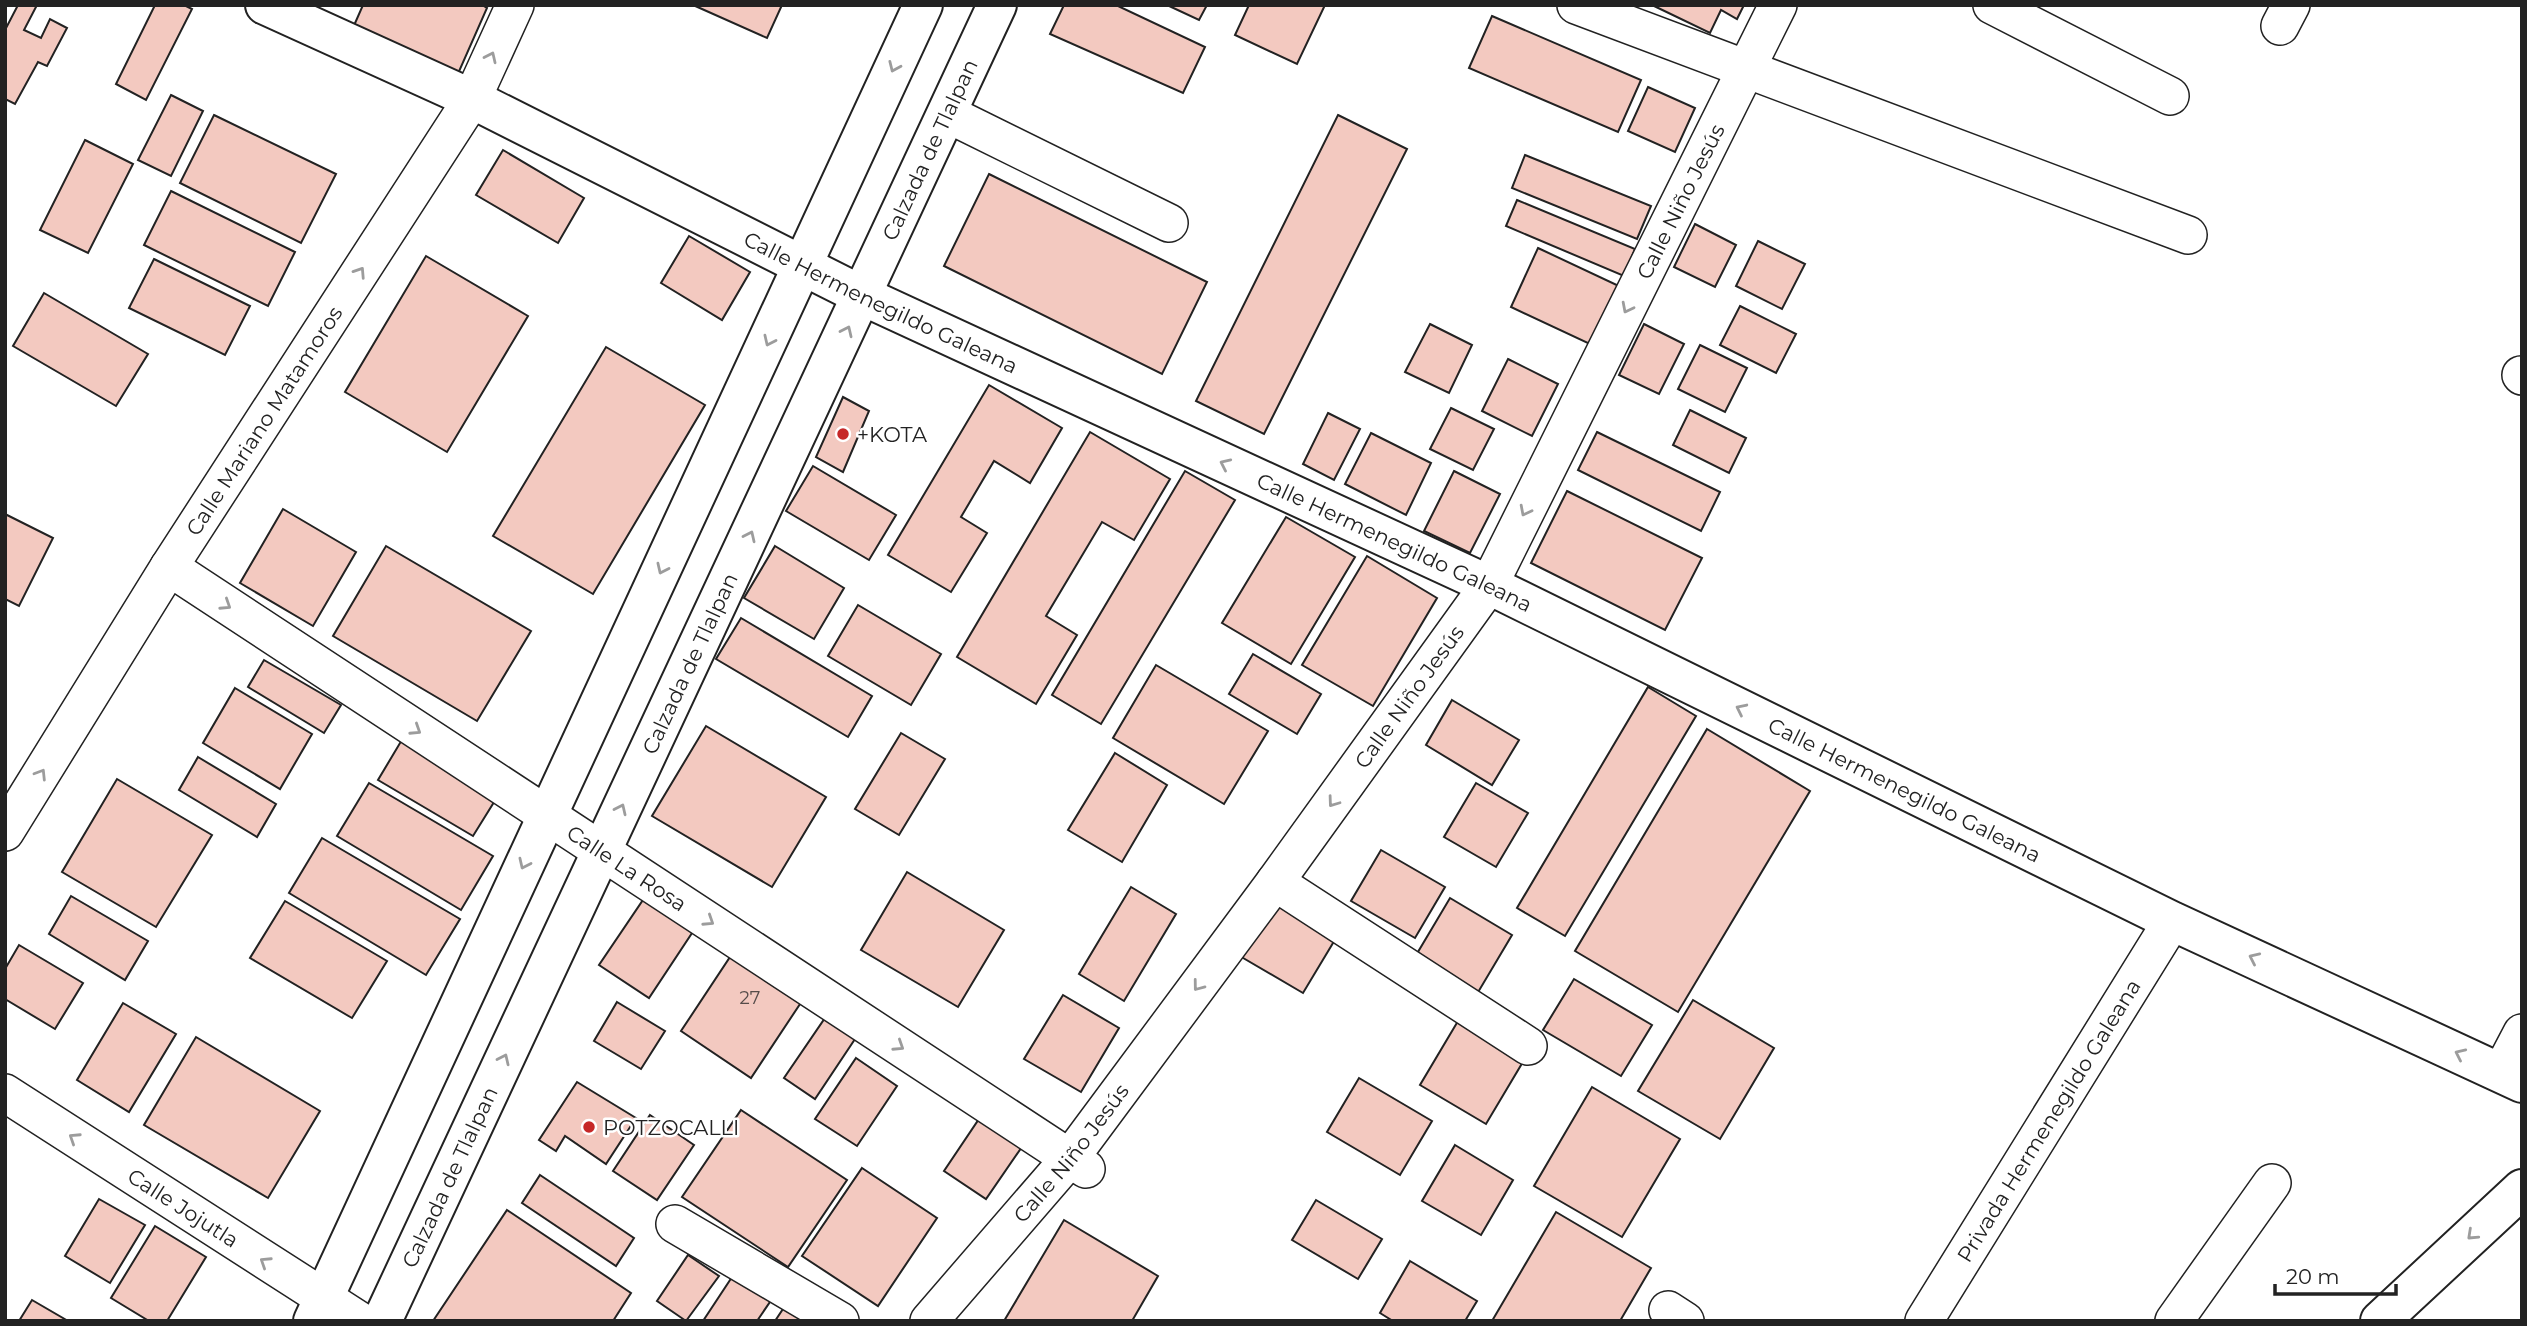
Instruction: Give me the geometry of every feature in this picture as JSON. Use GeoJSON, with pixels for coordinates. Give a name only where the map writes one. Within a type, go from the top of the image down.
{"type":"FeatureCollection","features":[{"type":"Feature","properties":{"kind":"main road","name":"Calle Hermenegildo Galeana"},"geometry":{"type":"LineString","coordinates":[[265,5],[472,99],[863,296],[1489,585],[2172,921],[2511,1078]]}},
{"type":"Feature","properties":{"kind":"main road"},"geometry":{"type":"LineString","coordinates":[[317,1310],[923,5]]}},
{"type":"Feature","properties":{"kind":"main road","name":"Calzada de Tlalpan"},"geometry":{"type":"LineString","coordinates":[[382,1321],[997,5]]}},
{"type":"Feature","properties":{"kind":"main road"},"geometry":{"type":"LineString","coordinates":[[2380,1321],[2522,1189]]}},
{"type":"Feature","properties":{"kind":"street","name":"Calle Mariano Matamoros"},"geometry":{"type":"LineString","coordinates":[[5,832],[169,567],[472,99],[515,5]]}},
{"type":"Feature","properties":{"kind":"street"},"geometry":{"type":"LineString","coordinates":[[1576,5],[1745,71],[2188,235]]}},
{"type":"Feature","properties":{"kind":"street","name":"Calle Niño Jesús"},"geometry":{"type":"LineString","coordinates":[[929,1321],[1078,1163],[1275,882],[1489,585],[1778,5]]}},
{"type":"Feature","properties":{"kind":"street"},"geometry":{"type":"LineString","coordinates":[[1992,5],[2169,96]]}},
{"type":"Feature","properties":{"kind":"street"},"geometry":{"type":"LineString","coordinates":[[948,114],[1169,223]]}},
{"type":"Feature","properties":{"kind":"street","name":"Calle La Rosa"},"geometry":{"type":"LineString","coordinates":[[169,567],[1078,1163]]}},
{"type":"Feature","properties":{"kind":"street"},"geometry":{"type":"LineString","coordinates":[[1275,882],[1528,1046]]}},
{"type":"Feature","properties":{"kind":"street","name":"Privada Hermenegildo Galeana"},"geometry":{"type":"LineString","coordinates":[[1924,1321],[2172,921]]}},
{"type":"Feature","properties":{"kind":"street"},"geometry":{"type":"LineString","coordinates":[[2511,1078],[2522,1034]]}},
{"type":"Feature","properties":{"kind":"street","name":"Calle Jojutla"},"geometry":{"type":"LineString","coordinates":[[5,1093],[317,1310],[360,1321]]}},
{"type":"Feature","properties":{"kind":"street"},"geometry":{"type":"LineString","coordinates":[[2174,1321],[2272,1183]]}},
{"type":"Feature","properties":{"kind":"street"},"geometry":{"type":"LineString","coordinates":[[675,1224],[840,1321]]}},
{"type":"Feature","properties":{"kind":"building"},"geometry":{"type":"Polygon","coordinates":[[[18,5],[37,5],[24,30],[41,38],[50,19],[67,28],[47,66],[38,62],[15,104],[5,99],[5,30],[18,5]]]}},
{"type":"Feature","properties":{"kind":"building"},"geometry":{"type":"Polygon","coordinates":[[[155,5],[184,5],[192,9],[146,100],[116,84],[155,5]]]}},
{"type":"Feature","properties":{"kind":"building"},"geometry":{"type":"Polygon","coordinates":[[[363,5],[482,5],[487,8],[457,76],[352,30],[363,5]]]}},
{"type":"Feature","properties":{"kind":"building"},"geometry":{"type":"Polygon","coordinates":[[[693,5],[782,5],[767,38],[693,5]]]}},
{"type":"Feature","properties":{"kind":"building"},"geometry":{"type":"Polygon","coordinates":[[[1064,5],[1116,5],[1205,47],[1183,93],[1050,34],[1064,5]]]}},
{"type":"Feature","properties":{"kind":"building"},"geometry":{"type":"Polygon","coordinates":[[[1167,5],[1207,5],[1199,20],[1167,5]]]}},
{"type":"Feature","properties":{"kind":"building"},"geometry":{"type":"Polygon","coordinates":[[[1249,5],[1325,5],[1297,64],[1235,35],[1249,5]]]}},
{"type":"Feature","properties":{"kind":"building"},"geometry":{"type":"Polygon","coordinates":[[[1652,5],[1744,5],[1737,19],[1721,10],[1710,33],[1652,5]]]}},
{"type":"Feature","properties":{"kind":"building"},"geometry":{"type":"Polygon","coordinates":[[[1492,16],[1641,80],[1618,132],[1469,68],[1492,16]]]}},
{"type":"Feature","properties":{"kind":"building"},"geometry":{"type":"Polygon","coordinates":[[[1648,87],[1695,108],[1675,152],[1628,131],[1648,87]]]}},
{"type":"Feature","properties":{"kind":"building"},"geometry":{"type":"Polygon","coordinates":[[[171,95],[203,111],[171,176],[138,160],[171,95]]]}},
{"type":"Feature","properties":{"kind":"building"},"geometry":{"type":"Polygon","coordinates":[[[214,115],[336,174],[301,243],[180,183],[214,115]]]}},
{"type":"Feature","properties":{"kind":"building"},"geometry":{"type":"Polygon","coordinates":[[[1338,115],[1407,149],[1264,434],[1196,401],[1338,115]]]}},
{"type":"Feature","properties":{"kind":"building"},"geometry":{"type":"Polygon","coordinates":[[[85,140],[133,164],[88,253],[40,230],[85,140]]]}},
{"type":"Feature","properties":{"kind":"building"},"geometry":{"type":"Polygon","coordinates":[[[503,150],[584,198],[558,243],[476,195],[503,150]]]}},
{"type":"Feature","properties":{"kind":"building"},"geometry":{"type":"Polygon","coordinates":[[[1525,155],[1651,206],[1637,239],[1512,188],[1525,155]]]}},
{"type":"Feature","properties":{"kind":"building"},"geometry":{"type":"Polygon","coordinates":[[[989,174],[1207,282],[1162,374],[944,266],[989,174]]]}},
{"type":"Feature","properties":{"kind":"building"},"geometry":{"type":"Polygon","coordinates":[[[171,191],[295,252],[268,306],[144,245],[171,191]]]}},
{"type":"Feature","properties":{"kind":"building"},"geometry":{"type":"Polygon","coordinates":[[[1517,200],[1635,249],[1624,276],[1506,226],[1517,200]]]}},
{"type":"Feature","properties":{"kind":"building"},"geometry":{"type":"Polygon","coordinates":[[[1695,224],[1736,245],[1715,287],[1674,267],[1695,224]]]}},
{"type":"Feature","properties":{"kind":"building"},"geometry":{"type":"Polygon","coordinates":[[[689,236],[750,272],[722,320],[661,283],[689,236]]]}},
{"type":"Feature","properties":{"kind":"building"},"geometry":{"type":"Polygon","coordinates":[[[1758,241],[1805,264],[1782,309],[1736,286],[1758,241]]]}},
{"type":"Feature","properties":{"kind":"building"},"geometry":{"type":"Polygon","coordinates":[[[1538,248],[1621,287],[1592,345],[1511,307],[1538,248]]]}},
{"type":"Feature","properties":{"kind":"building"},"geometry":{"type":"Polygon","coordinates":[[[426,256],[528,316],[447,452],[345,392],[426,256]]]}},
{"type":"Feature","properties":{"kind":"building"},"geometry":{"type":"Polygon","coordinates":[[[154,259],[250,306],[225,355],[129,308],[154,259]]]}},
{"type":"Feature","properties":{"kind":"building"},"geometry":{"type":"Polygon","coordinates":[[[44,293],[148,354],[116,406],[13,346],[44,293]]]}},
{"type":"Feature","properties":{"kind":"building"},"geometry":{"type":"Polygon","coordinates":[[[1740,306],[1796,334],[1776,373],[1720,345],[1740,306]]]}},
{"type":"Feature","properties":{"kind":"building"},"geometry":{"type":"Polygon","coordinates":[[[1430,324],[1472,345],[1449,393],[1405,372],[1430,324]]]}},
{"type":"Feature","properties":{"kind":"building"},"geometry":{"type":"Polygon","coordinates":[[[1644,324],[1684,344],[1659,394],[1619,375],[1644,324]]]}},
{"type":"Feature","properties":{"kind":"building"},"geometry":{"type":"Polygon","coordinates":[[[1700,345],[1747,368],[1725,412],[1678,389],[1700,345]]]}},
{"type":"Feature","properties":{"kind":"building"},"geometry":{"type":"Polygon","coordinates":[[[606,347],[705,405],[593,594],[493,536],[606,347]]]}},
{"type":"Feature","properties":{"kind":"building"},"geometry":{"type":"Polygon","coordinates":[[[1508,359],[1558,384],[1532,436],[1482,411],[1508,359]]]}},
{"type":"Feature","properties":{"kind":"building"},"geometry":{"type":"Polygon","coordinates":[[[989,385],[1062,428],[1030,483],[994,461],[961,517],[987,533],[951,592],[888,555],[989,385]]]}},
{"type":"Feature","properties":{"kind":"building","name":"+KOTA"},"geometry":{"type":"Polygon","coordinates":[[[843,397],[869,411],[843,472],[816,457],[843,397]]]}},
{"type":"Feature","properties":{"kind":"building"},"geometry":{"type":"Polygon","coordinates":[[[1451,408],[1494,429],[1473,470],[1430,449],[1451,408]]]}},
{"type":"Feature","properties":{"kind":"building"},"geometry":{"type":"Polygon","coordinates":[[[1690,410],[1746,438],[1729,473],[1673,445],[1690,410]]]}},
{"type":"Feature","properties":{"kind":"building"},"geometry":{"type":"Polygon","coordinates":[[[1328,413],[1360,429],[1334,480],[1303,464],[1328,413]]]}},
{"type":"Feature","properties":{"kind":"building"},"geometry":{"type":"Polygon","coordinates":[[[1090,432],[1170,479],[1134,540],[1102,522],[1046,616],[1077,635],[1036,704],[957,657],[1090,432]]]}},
{"type":"Feature","properties":{"kind":"building"},"geometry":{"type":"Polygon","coordinates":[[[1597,432],[1720,492],[1701,531],[1578,470],[1597,432]]]}},
{"type":"Feature","properties":{"kind":"building"},"geometry":{"type":"Polygon","coordinates":[[[1371,433],[1431,463],[1406,515],[1345,484],[1371,433]]]}},
{"type":"Feature","properties":{"kind":"building"},"geometry":{"type":"Polygon","coordinates":[[[813,466],[896,515],[869,560],[786,511],[813,466]]]}},
{"type":"Feature","properties":{"kind":"building"},"geometry":{"type":"Polygon","coordinates":[[[1185,471],[1235,500],[1101,724],[1052,695],[1185,471]]]}},
{"type":"Feature","properties":{"kind":"building"},"geometry":{"type":"Polygon","coordinates":[[[1454,471],[1500,494],[1470,553],[1424,531],[1454,471]]]}},
{"type":"Feature","properties":{"kind":"building"},"geometry":{"type":"Polygon","coordinates":[[[1567,491],[1702,558],[1665,630],[1531,563],[1567,491]]]}},
{"type":"Feature","properties":{"kind":"building"},"geometry":{"type":"Polygon","coordinates":[[[283,509],[356,552],[313,626],[240,583],[283,509]]]}},
{"type":"Feature","properties":{"kind":"building"},"geometry":{"type":"Polygon","coordinates":[[[5,514],[53,538],[19,606],[5,599],[5,514]]]}},
{"type":"Feature","properties":{"kind":"building"},"geometry":{"type":"Polygon","coordinates":[[[1286,517],[1355,557],[1291,664],[1222,623],[1286,517]]]}},
{"type":"Feature","properties":{"kind":"building"},"geometry":{"type":"Polygon","coordinates":[[[386,546],[531,631],[477,721],[333,636],[386,546]]]}},
{"type":"Feature","properties":{"kind":"building"},"geometry":{"type":"Polygon","coordinates":[[[775,546],[844,588],[814,639],[744,598],[775,546]]]}},
{"type":"Feature","properties":{"kind":"building"},"geometry":{"type":"Polygon","coordinates":[[[1367,556],[1437,598],[1373,706],[1302,665],[1367,556]]]}},
{"type":"Feature","properties":{"kind":"building"},"geometry":{"type":"Polygon","coordinates":[[[858,605],[941,654],[911,705],[828,656],[858,605]]]}},
{"type":"Feature","properties":{"kind":"building"},"geometry":{"type":"Polygon","coordinates":[[[741,618],[872,696],[848,737],[716,659],[741,618]]]}},
{"type":"Feature","properties":{"kind":"building"},"geometry":{"type":"Polygon","coordinates":[[[1253,654],[1321,694],[1297,734],[1229,694],[1253,654]]]}},
{"type":"Feature","properties":{"kind":"building"},"geometry":{"type":"Polygon","coordinates":[[[264,660],[341,705],[324,733],[248,687],[264,660]]]}},
{"type":"Feature","properties":{"kind":"building"},"geometry":{"type":"Polygon","coordinates":[[[1156,665],[1268,731],[1224,804],[1113,738],[1156,665]]]}},
{"type":"Feature","properties":{"kind":"building"},"geometry":{"type":"Polygon","coordinates":[[[1648,687],[1696,716],[1565,936],[1517,908],[1648,687]]]}},
{"type":"Feature","properties":{"kind":"building"},"geometry":{"type":"Polygon","coordinates":[[[235,688],[312,734],[280,789],[203,743],[235,688]]]}},
{"type":"Feature","properties":{"kind":"building"},"geometry":{"type":"Polygon","coordinates":[[[1452,700],[1519,740],[1492,785],[1426,745],[1452,700]]]}},
{"type":"Feature","properties":{"kind":"building"},"geometry":{"type":"Polygon","coordinates":[[[706,726],[826,797],[772,887],[652,816],[706,726]]]}},
{"type":"Feature","properties":{"kind":"building"},"geometry":{"type":"Polygon","coordinates":[[[1707,729],[1810,791],[1678,1012],[1575,951],[1707,729]]]}},
{"type":"Feature","properties":{"kind":"building"},"geometry":{"type":"Polygon","coordinates":[[[901,733],[945,759],[899,835],[855,809],[901,733]]]}},
{"type":"Feature","properties":{"kind":"building"},"geometry":{"type":"Polygon","coordinates":[[[403,738],[499,794],[473,836],[378,780],[403,738]]]}},
{"type":"Feature","properties":{"kind":"building"},"geometry":{"type":"Polygon","coordinates":[[[1115,753],[1167,785],[1122,862],[1068,830],[1115,753]]]}},
{"type":"Feature","properties":{"kind":"building"},"geometry":{"type":"Polygon","coordinates":[[[198,757],[276,804],[257,837],[179,790],[198,757]]]}},
{"type":"Feature","properties":{"kind":"building"},"geometry":{"type":"Polygon","coordinates":[[[117,779],[212,835],[156,927],[62,872],[117,779]]]}},
{"type":"Feature","properties":{"kind":"building"},"geometry":{"type":"Polygon","coordinates":[[[369,783],[493,856],[461,910],[337,836],[369,783]]]}},
{"type":"Feature","properties":{"kind":"building"},"geometry":{"type":"Polygon","coordinates":[[[1476,783],[1528,813],[1496,867],[1444,837],[1476,783]]]}},
{"type":"Feature","properties":{"kind":"building"},"geometry":{"type":"Polygon","coordinates":[[[322,838],[460,919],[426,975],[289,893],[322,838]]]}},
{"type":"Feature","properties":{"kind":"building"},"geometry":{"type":"Polygon","coordinates":[[[1381,850],[1445,887],[1415,938],[1351,901],[1381,850]]]}},
{"type":"Feature","properties":{"kind":"building"},"geometry":{"type":"Polygon","coordinates":[[[907,872],[1004,930],[958,1007],[861,950],[907,872]]]}},
{"type":"Feature","properties":{"kind":"building"},"geometry":{"type":"Polygon","coordinates":[[[1131,887],[1176,914],[1124,1001],[1079,974],[1131,887]]]}},
{"type":"Feature","properties":{"kind":"building"},"geometry":{"type":"Polygon","coordinates":[[[1278,890],[1342,928],[1303,993],[1238,955],[1278,890]]]}},
{"type":"Feature","properties":{"kind":"building"},"geometry":{"type":"Polygon","coordinates":[[[71,896],[148,941],[125,980],[49,934],[71,896]]]}},
{"type":"Feature","properties":{"kind":"building"},"geometry":{"type":"Polygon","coordinates":[[[645,897],[694,930],[649,998],[599,965],[645,897]]]}},
{"type":"Feature","properties":{"kind":"building"},"geometry":{"type":"Polygon","coordinates":[[[1450,898],[1512,935],[1477,994],[1415,957],[1450,898]]]}},
{"type":"Feature","properties":{"kind":"building"},"geometry":{"type":"Polygon","coordinates":[[[285,901],[387,961],[352,1018],[250,958],[285,901]]]}},
{"type":"Feature","properties":{"kind":"building"},"geometry":{"type":"Polygon","coordinates":[[[19,945],[83,983],[55,1029],[5,999],[5,969],[19,945]]]}},
{"type":"Feature","properties":{"kind":"building"},"geometry":{"type":"Polygon","coordinates":[[[734,951],[804,998],[751,1078],[681,1031],[734,951]]]}},
{"type":"Feature","properties":{"kind":"building"},"geometry":{"type":"Polygon","coordinates":[[[1574,979],[1652,1025],[1621,1076],[1543,1030],[1574,979]]]}},
{"type":"Feature","properties":{"kind":"building"},"geometry":{"type":"Polygon","coordinates":[[[1063,995],[1119,1028],[1081,1092],[1024,1059],[1063,995]]]}},
{"type":"Feature","properties":{"kind":"building"},"geometry":{"type":"Polygon","coordinates":[[[1693,1000],[1774,1048],[1720,1139],[1638,1091],[1693,1000]]]}},
{"type":"Feature","properties":{"kind":"building"},"geometry":{"type":"Polygon","coordinates":[[[617,1002],[665,1031],[641,1069],[594,1041],[617,1002]]]}},
{"type":"Feature","properties":{"kind":"building"},"geometry":{"type":"Polygon","coordinates":[[[123,1003],[176,1034],[129,1112],[77,1080],[123,1003]]]}},
{"type":"Feature","properties":{"kind":"building"},"geometry":{"type":"Polygon","coordinates":[[[1461,1016],[1527,1055],[1486,1124],[1420,1085],[1461,1016]]]}},
{"type":"Feature","properties":{"kind":"building"},"geometry":{"type":"Polygon","coordinates":[[[825,1018],[855,1039],[815,1099],[784,1078],[825,1018]]]}},
{"type":"Feature","properties":{"kind":"building"},"geometry":{"type":"Polygon","coordinates":[[[196,1037],[320,1111],[268,1198],[144,1125],[196,1037]]]}},
{"type":"Feature","properties":{"kind":"building"},"geometry":{"type":"Polygon","coordinates":[[[856,1058],[897,1086],[857,1146],[815,1119],[856,1058]]]}},
{"type":"Feature","properties":{"kind":"building"},"geometry":{"type":"Polygon","coordinates":[[[1359,1078],[1432,1121],[1400,1175],[1327,1132],[1359,1078]]]}},
{"type":"Feature","properties":{"kind":"building","name":"POTZOCALLI"},"geometry":{"type":"Polygon","coordinates":[[[577,1082],[636,1118],[606,1164],[565,1136],[556,1151],[539,1140],[577,1082]]]}},
{"type":"Feature","properties":{"kind":"building"},"geometry":{"type":"Polygon","coordinates":[[[1592,1087],[1680,1139],[1622,1237],[1534,1186],[1592,1087]]]}},
{"type":"Feature","properties":{"kind":"building"},"geometry":{"type":"Polygon","coordinates":[[[741,1110],[847,1180],[788,1267],[682,1197],[741,1110]]]}},
{"type":"Feature","properties":{"kind":"building"},"geometry":{"type":"Polygon","coordinates":[[[983,1113],[1026,1141],[986,1199],[944,1171],[983,1113]]]}},
{"type":"Feature","properties":{"kind":"building"},"geometry":{"type":"Polygon","coordinates":[[[650,1115],[694,1145],[657,1200],[613,1171],[650,1115]]]}},
{"type":"Feature","properties":{"kind":"building"},"geometry":{"type":"Polygon","coordinates":[[[1455,1145],[1513,1180],[1481,1235],[1422,1201],[1455,1145]]]}},
{"type":"Feature","properties":{"kind":"building"},"geometry":{"type":"Polygon","coordinates":[[[862,1168],[937,1218],[878,1306],[802,1256],[862,1168]]]}},
{"type":"Feature","properties":{"kind":"building"},"geometry":{"type":"Polygon","coordinates":[[[540,1175],[634,1238],[616,1266],[522,1203],[540,1175]]]}},
{"type":"Feature","properties":{"kind":"building"},"geometry":{"type":"Polygon","coordinates":[[[99,1199],[145,1225],[110,1283],[65,1256],[99,1199]]]}},
{"type":"Feature","properties":{"kind":"building"},"geometry":{"type":"Polygon","coordinates":[[[1316,1200],[1382,1239],[1358,1279],[1292,1240],[1316,1200]]]}},
{"type":"Feature","properties":{"kind":"building"},"geometry":{"type":"Polygon","coordinates":[[[507,1210],[631,1293],[613,1321],[433,1321],[507,1210]]]}},
{"type":"Feature","properties":{"kind":"building"},"geometry":{"type":"Polygon","coordinates":[[[1556,1212],[1651,1268],[1620,1321],[1492,1321],[1556,1212]]]}},
{"type":"Feature","properties":{"kind":"building"},"geometry":{"type":"Polygon","coordinates":[[[1064,1220],[1158,1276],[1132,1321],[1004,1321],[1064,1220]]]}},
{"type":"Feature","properties":{"kind":"building"},"geometry":{"type":"Polygon","coordinates":[[[155,1226],[206,1257],[167,1321],[149,1321],[111,1298],[155,1226]]]}},
{"type":"Feature","properties":{"kind":"building"},"geometry":{"type":"Polygon","coordinates":[[[688,1255],[719,1276],[686,1321],[657,1301],[688,1255]]]}},
{"type":"Feature","properties":{"kind":"building"},"geometry":{"type":"Polygon","coordinates":[[[1410,1261],[1477,1301],[1465,1321],[1393,1321],[1380,1313],[1410,1261]]]}},
{"type":"Feature","properties":{"kind":"building"},"geometry":{"type":"Polygon","coordinates":[[[736,1271],[774,1296],[757,1321],[703,1321],[736,1271]]]}},
{"type":"Feature","properties":{"kind":"building"},"geometry":{"type":"Polygon","coordinates":[[[32,1300],[68,1321],[19,1321],[32,1300]]]}},
{"type":"Feature","properties":{"kind":"building"},"geometry":{"type":"Polygon","coordinates":[[[787,1303],[813,1321],[775,1321],[787,1303]]]}},
{"type":"Feature","properties":{"kind":"place","name":"+KOTA"},"geometry":{"type":"Point","coordinates":[843,434]}},
{"type":"Feature","properties":{"kind":"place","name":"POTZOCALLI"},"geometry":{"type":"Point","coordinates":[589,1127]}}]}
